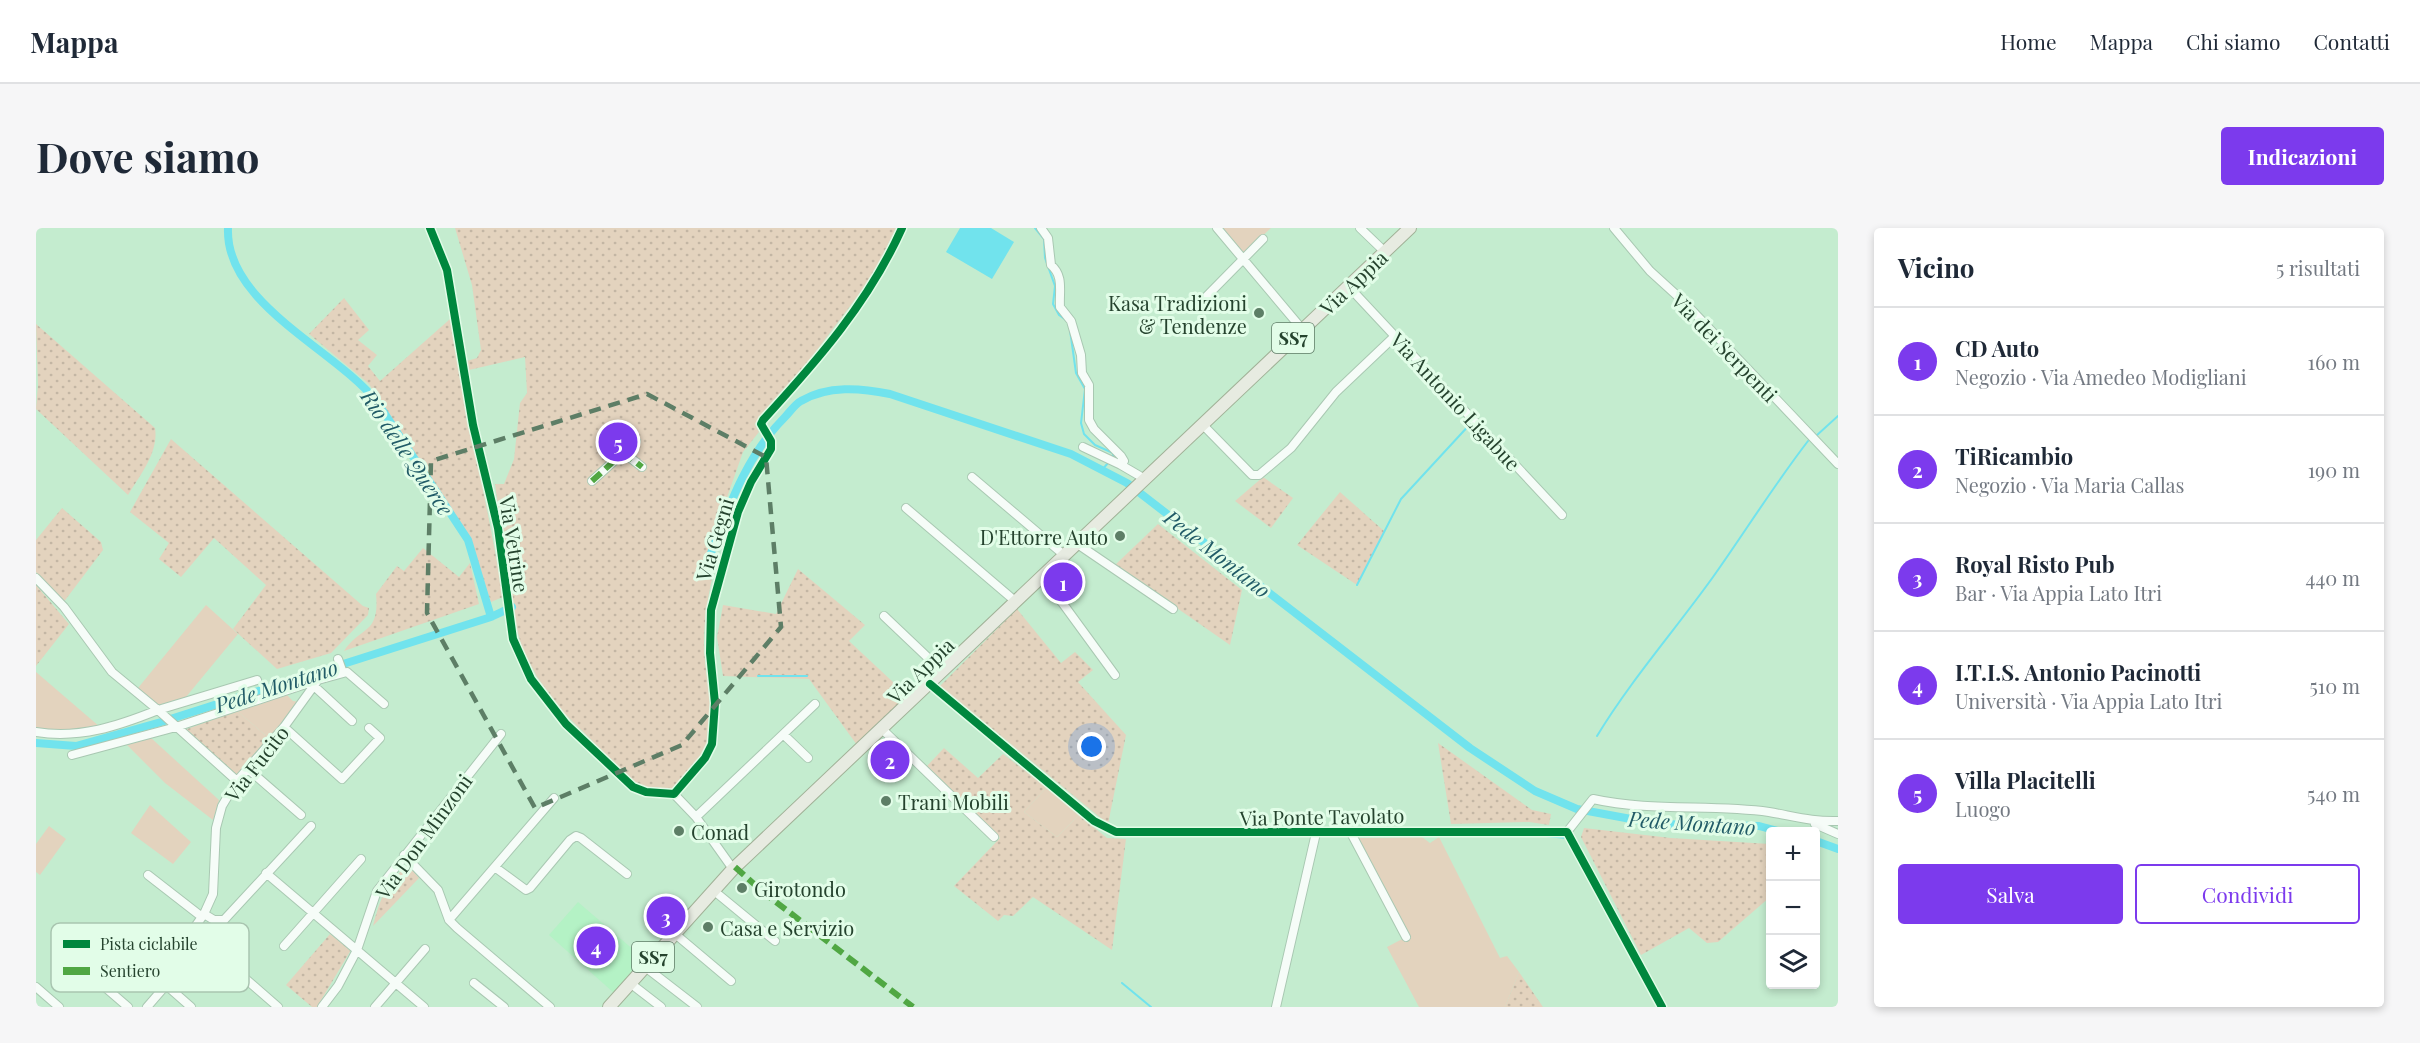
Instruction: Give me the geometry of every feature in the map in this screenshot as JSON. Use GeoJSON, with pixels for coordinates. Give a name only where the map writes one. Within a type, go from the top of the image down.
{"type":"FeatureCollection","features":[{"type":"Feature","properties":{"kind":"main road","name":"Via Appia"},"geometry":{"type":"LineString","coordinates":[[674,933],[733,869],[1410,228]]}},
{"type":"Feature","properties":{"kind":"main road","name":"SS7"},"geometry":{"type":"LineString","coordinates":[[609,1007],[674,933]]}},
{"type":"Feature","properties":{"kind":"street","name":"Via Vetrine"},"geometry":{"type":"LineString","coordinates":[[430,228],[447,270],[473,425],[498,528],[513,639],[531,679],[566,724],[633,787],[646,792],[674,794]]}},
{"type":"Feature","properties":{"kind":"street","name":"Via Gegni"},"geometry":{"type":"LineString","coordinates":[[674,794],[705,758],[712,744],[715,703],[710,653],[711,610],[738,512],[751,482],[771,449],[771,441],[761,424],[834,338],[875,283],[902,228]]}},
{"type":"Feature","properties":{"kind":"street"},"geometry":{"type":"LineString","coordinates":[[1041,228],[1048,238],[1052,265],[1058,270],[1061,280],[1059,307],[1071,321],[1081,356],[1082,373],[1089,385],[1089,420],[1094,429],[1122,456],[1124,461],[1121,465]]}},
{"type":"Feature","properties":{"kind":"street"},"geometry":{"type":"LineString","coordinates":[[1217,228],[1243,256],[1243,261],[1302,329]]}},
{"type":"Feature","properties":{"kind":"street"},"geometry":{"type":"LineString","coordinates":[[1360,228],[1385,252]]}},
{"type":"Feature","properties":{"kind":"street","name":"Via dei Serpenti"},"geometry":{"type":"LineString","coordinates":[[1614,228],[1650,270],[1683,301],[1838,465]]}},
{"type":"Feature","properties":{"kind":"street"},"geometry":{"type":"LineString","coordinates":[[1198,305],[1263,239]]}},
{"type":"Feature","properties":{"kind":"street","name":"Via Antonio Ligabue"},"geometry":{"type":"LineString","coordinates":[[1349,287],[1562,515]]}},
{"type":"Feature","properties":{"kind":"street"},"geometry":{"type":"LineString","coordinates":[[1202,424],[1252,475],[1259,475],[1291,448],[1336,392],[1395,336]]}},
{"type":"Feature","properties":{"kind":"street"},"geometry":{"type":"LineString","coordinates":[[592,481],[636,441],[629,434],[626,437],[621,432],[618,435]]}},
{"type":"Feature","properties":{"kind":"street"},"geometry":{"type":"LineString","coordinates":[[1083,447],[1121,465],[1144,480]]}},
{"type":"Feature","properties":{"kind":"street"},"geometry":{"type":"LineString","coordinates":[[623,452],[642,468]]}},
{"type":"Feature","properties":{"kind":"street"},"geometry":{"type":"LineString","coordinates":[[972,477],[1064,555]]}},
{"type":"Feature","properties":{"kind":"street"},"geometry":{"type":"LineString","coordinates":[[906,508],[1015,601]]}},
{"type":"Feature","properties":{"kind":"street"},"geometry":{"type":"LineString","coordinates":[[1076,543],[1173,609]]}},
{"type":"Feature","properties":{"kind":"street"},"geometry":{"type":"LineString","coordinates":[[1042,575],[1115,675]]}},
{"type":"Feature","properties":{"kind":"street"},"geometry":{"type":"LineString","coordinates":[[36,578],[64,608],[112,672],[237,781]]}},
{"type":"Feature","properties":{"kind":"street"},"geometry":{"type":"LineString","coordinates":[[884,616],[943,672]]}},
{"type":"Feature","properties":{"kind":"street"},"geometry":{"type":"LineString","coordinates":[[338,659],[344,672],[384,704]]}},
{"type":"Feature","properties":{"kind":"street"},"geometry":{"type":"LineString","coordinates":[[72,754],[316,683],[344,672]]}},
{"type":"Feature","properties":{"kind":"street"},"geometry":{"type":"LineString","coordinates":[[36,732],[67,734],[98,731],[161,713],[257,680]]}},
{"type":"Feature","properties":{"kind":"street"},"geometry":{"type":"LineString","coordinates":[[316,683],[352,721]]}},
{"type":"Feature","properties":{"kind":"street","name":"Via Fucito"},"geometry":{"type":"LineString","coordinates":[[198,923],[213,894],[216,828],[222,806],[237,781],[284,727],[316,683]]}},
{"type":"Feature","properties":{"kind":"street","name":"Via Ponte Tavolato"},"geometry":{"type":"LineString","coordinates":[[930,684],[1094,821],[1116,832],[1568,831]]}},
{"type":"Feature","properties":{"kind":"street"},"geometry":{"type":"LineString","coordinates":[[696,817],[815,704]]}},
{"type":"Feature","properties":{"kind":"street"},"geometry":{"type":"LineString","coordinates":[[284,727],[342,779],[380,738],[369,728]]}},
{"type":"Feature","properties":{"kind":"street"},"geometry":{"type":"LineString","coordinates":[[882,729],[994,837]]}},
{"type":"Feature","properties":{"kind":"street","name":"Via Don Minzoni"},"geometry":{"type":"LineString","coordinates":[[322,1007],[338,986],[357,950],[377,891],[501,734]]}},
{"type":"Feature","properties":{"kind":"street"},"geometry":{"type":"LineString","coordinates":[[784,735],[808,758]]}},
{"type":"Feature","properties":{"kind":"street"},"geometry":{"type":"LineString","coordinates":[[248,769],[302,815]]}},
{"type":"Feature","properties":{"kind":"street"},"geometry":{"type":"LineString","coordinates":[[674,794],[696,817],[733,869]]}},
{"type":"Feature","properties":{"kind":"street"},"geometry":{"type":"LineString","coordinates":[[449,920],[554,798]]}},
{"type":"Feature","properties":{"kind":"street"},"geometry":{"type":"LineString","coordinates":[[1662,1007],[1568,831],[1581,818],[1593,800],[1622,805],[1769,812],[1811,822],[1838,834]]}},
{"type":"Feature","properties":{"kind":"street"},"geometry":{"type":"LineString","coordinates":[[1811,822],[1838,821]]}},
{"type":"Feature","properties":{"kind":"street"},"geometry":{"type":"LineString","coordinates":[[148,875],[203,916],[214,920],[224,920],[311,826]]}},
{"type":"Feature","properties":{"kind":"street"},"geometry":{"type":"LineString","coordinates":[[1276,1007],[1316,833]]}},
{"type":"Feature","properties":{"kind":"street"},"geometry":{"type":"LineString","coordinates":[[1351,833],[1406,937]]}},
{"type":"Feature","properties":{"kind":"street"},"geometry":{"type":"LineString","coordinates":[[495,868],[526,890],[576,836],[627,874]]}},
{"type":"Feature","properties":{"kind":"street"},"geometry":{"type":"LineString","coordinates":[[404,855],[438,890],[449,920],[550,1007]]}},
{"type":"Feature","properties":{"kind":"street"},"geometry":{"type":"LineString","coordinates":[[284,946],[361,859]]}},
{"type":"Feature","properties":{"kind":"street"},"geometry":{"type":"LineString","coordinates":[[266,873],[424,1007]]}},
{"type":"Feature","properties":{"kind":"street"},"geometry":{"type":"LineString","coordinates":[[712,890],[775,940]]}},
{"type":"Feature","properties":{"kind":"street"},"geometry":{"type":"LineString","coordinates":[[674,933],[731,981]]}},
{"type":"Feature","properties":{"kind":"street"},"geometry":{"type":"LineString","coordinates":[[375,1007],[425,949]]}},
{"type":"Feature","properties":{"kind":"street"},"geometry":{"type":"LineString","coordinates":[[644,966],[697,1007]]}},
{"type":"Feature","properties":{"kind":"street"},"geometry":{"type":"LineString","coordinates":[[249,982],[278,1007]]}},
{"type":"Feature","properties":{"kind":"street"},"geometry":{"type":"LineString","coordinates":[[630,982],[661,1007]]}},
{"type":"Feature","properties":{"kind":"street"},"geometry":{"type":"LineString","coordinates":[[474,983],[504,1007]]}},
{"type":"Feature","properties":{"kind":"street"},"geometry":{"type":"LineString","coordinates":[[36,987],[59,1007]]}},
{"type":"Feature","properties":{"kind":"street"},"geometry":{"type":"LineString","coordinates":[[111,992],[128,1007]]}},
{"type":"Feature","properties":{"kind":"street","name":"Via Fucito"},"geometry":{"type":"LineString","coordinates":[[147,1007],[160,992]]}},
{"type":"Feature","properties":{"kind":"street"},"geometry":{"type":"LineString","coordinates":[[174,992],[191,1007]]}},
{"type":"Feature","properties":{"kind":"highlighted area"},"geometry":{"type":"Polygon","coordinates":[[[647,394],[766,457],[781,627],[682,745],[535,808],[427,613],[431,461],[647,394]]]}},
{"type":"Feature","properties":{"kind":"shaded area"},"geometry":{"type":"Polygon","coordinates":[[[455,228],[896,228],[872,277],[802,370],[755,424],[759,432],[743,452],[705,560],[716,562],[707,603],[704,634],[711,719],[709,734],[706,748],[699,761],[674,788],[648,789],[637,785],[562,711],[537,677],[522,648],[513,614],[495,484],[504,484],[514,459],[520,403],[527,393],[525,357],[469,370],[467,361],[477,358],[481,350],[472,285],[455,228]]]}},
{"type":"Feature","properties":{"kind":"shaded area"},"geometry":{"type":"Polygon","coordinates":[[[1219,228],[1271,228],[1243,254],[1219,228]]]}},
{"type":"Feature","properties":{"kind":"shaded area"},"geometry":{"type":"Polygon","coordinates":[[[344,298],[369,330],[358,340],[377,355],[368,366],[380,381],[450,319],[503,597],[491,602],[470,540],[369,384],[309,334],[344,298]]]}},
{"type":"Feature","properties":{"kind":"shaded area"},"geometry":{"type":"Polygon","coordinates":[[[36,324],[155,428],[151,454],[128,495],[36,409],[38,385],[36,324]]]}},
{"type":"Feature","properties":{"kind":"shaded area"},"geometry":{"type":"Polygon","coordinates":[[[171,439],[363,606],[369,608],[368,615],[331,653],[277,669],[233,629],[266,585],[214,538],[181,577],[159,559],[169,543],[130,512],[171,439]]]}},
{"type":"Feature","properties":{"kind":"shaded area"},"geometry":{"type":"Polygon","coordinates":[[[1263,477],[1293,498],[1271,528],[1235,501],[1263,477]]]}},
{"type":"Feature","properties":{"kind":"shaded area"},"geometry":{"type":"Polygon","coordinates":[[[1340,492],[1384,531],[1357,585],[1297,545],[1340,492]]]}},
{"type":"Feature","properties":{"kind":"shaded area"},"geometry":{"type":"Polygon","coordinates":[[[62,508],[101,542],[103,550],[63,603],[36,572],[36,540],[62,508]]]}},
{"type":"Feature","properties":{"kind":"shaded area"},"geometry":{"type":"Polygon","coordinates":[[[1158,524],[1242,590],[1230,645],[1115,565],[1158,524]]]}},
{"type":"Feature","properties":{"kind":"shaded area"},"geometry":{"type":"Polygon","coordinates":[[[423,548],[459,577],[470,563],[479,604],[344,651],[372,623],[375,617],[376,594],[397,566],[404,571],[423,548]]]}},
{"type":"Feature","properties":{"kind":"shaded area"},"geometry":{"type":"Polygon","coordinates":[[[798,569],[865,625],[849,641],[908,696],[857,745],[809,679],[723,676],[717,637],[723,605],[776,614],[798,569]]]}},
{"type":"Feature","properties":{"kind":"shaded area"},"geometry":{"type":"Polygon","coordinates":[[[36,585],[69,624],[36,666],[36,585]]]}},
{"type":"Feature","properties":{"kind":"shaded area"},"geometry":{"type":"Polygon","coordinates":[[[206,605],[238,634],[186,697],[158,705],[138,688],[206,605]]]}},
{"type":"Feature","properties":{"kind":"shaded area"},"geometry":{"type":"Polygon","coordinates":[[[1017,609],[1061,663],[1075,652],[1093,670],[1078,682],[1126,735],[1108,824],[940,686],[1017,609]]]}},
{"type":"Feature","properties":{"kind":"shaded area"},"geometry":{"type":"Polygon","coordinates":[[[36,672],[100,727],[57,732],[36,728],[36,672]]]}},
{"type":"Feature","properties":{"kind":"shaded area"},"geometry":{"type":"Polygon","coordinates":[[[287,695],[293,701],[300,702],[270,739],[237,711],[287,695]]]}},
{"type":"Feature","properties":{"kind":"shaded area"},"geometry":{"type":"Polygon","coordinates":[[[237,711],[270,739],[239,775],[234,775],[184,730],[237,711]]]}},
{"type":"Feature","properties":{"kind":"shaded area"},"geometry":{"type":"Polygon","coordinates":[[[150,737],[219,800],[213,820],[165,783],[127,745],[150,737]]]}},
{"type":"Feature","properties":{"kind":"shaded area"},"geometry":{"type":"Polygon","coordinates":[[[1438,743],[1532,810],[1551,814],[1549,825],[1529,822],[1451,824],[1438,743]]]}},
{"type":"Feature","properties":{"kind":"shaded area"},"geometry":{"type":"Polygon","coordinates":[[[944,748],[978,778],[1003,754],[1047,787],[1024,812],[1057,837],[1079,815],[1107,838],[1126,839],[1112,950],[1033,897],[1013,916],[1004,915],[998,921],[954,886],[1000,838],[927,766],[944,748]]]}},
{"type":"Feature","properties":{"kind":"shaded area"},"geometry":{"type":"Polygon","coordinates":[[[1047,787],[1079,815],[1057,837],[1024,812],[1047,787]]]}},
{"type":"Feature","properties":{"kind":"shaded area"},"geometry":{"type":"Polygon","coordinates":[[[150,805],[191,842],[173,864],[131,833],[150,805]]]}},
{"type":"Feature","properties":{"kind":"shaded area"},"geometry":{"type":"Polygon","coordinates":[[[49,826],[66,839],[40,875],[36,872],[36,844],[49,826]]]}},
{"type":"Feature","properties":{"kind":"shaded area"},"geometry":{"type":"Polygon","coordinates":[[[1584,828],[1671,838],[1766,844],[1766,900],[1718,942],[1707,943],[1689,928],[1641,955],[1581,837],[1584,828]]]}},
{"type":"Feature","properties":{"kind":"shaded area"},"geometry":{"type":"Polygon","coordinates":[[[1422,837],[1430,843],[1439,837],[1500,958],[1507,956],[1519,972],[1505,1007],[1419,1007],[1387,947],[1408,936],[1357,838],[1422,837]]]}},
{"type":"Feature","properties":{"kind":"shaded area"},"geometry":{"type":"Polygon","coordinates":[[[408,865],[419,878],[373,926],[385,892],[394,878],[408,865]]]}},
{"type":"Feature","properties":{"kind":"shaded area"},"geometry":{"type":"Polygon","coordinates":[[[578,902],[643,958],[614,993],[549,935],[578,902]]]}},
{"type":"Feature","properties":{"kind":"shaded area"},"geometry":{"type":"Polygon","coordinates":[[[330,934],[351,950],[317,1007],[312,1007],[286,985],[330,934]]]}},
{"type":"Feature","properties":{"kind":"shaded area"},"geometry":{"type":"Polygon","coordinates":[[[1519,972],[1543,1007],[1505,1007],[1519,972]]]}},
{"type":"Feature","properties":{"kind":"water"},"geometry":{"type":"Polygon","coordinates":[[[960,228],[991,228],[1014,242],[992,279],[946,252],[960,228]]]}},
{"type":"Feature","properties":{"kind":"waterway","name":"Rio delle Querce"},"geometry":{"type":"LineString","coordinates":[[228,228],[232,255],[244,280],[286,324],[336,363],[377,402],[468,540],[491,617]]}},
{"type":"Feature","properties":{"kind":"waterway"},"geometry":{"type":"LineString","coordinates":[[1035,228],[1044,239],[1045,258],[1055,286],[1053,304],[1059,315],[1066,320]]}},
{"type":"Feature","properties":{"kind":"waterway"},"geometry":{"type":"LineString","coordinates":[[1070,330],[1076,373],[1085,389],[1081,423],[1084,434],[1095,445],[1113,453],[1113,457],[1102,470]]}},
{"type":"Feature","properties":{"kind":"waterway","name":"Pede Montano"},"geometry":{"type":"LineString","coordinates":[[708,561],[748,466],[771,433],[797,404],[811,396],[833,390],[856,389],[890,394],[1071,454],[1127,483],[1470,748],[1535,791],[1577,809],[1658,824],[1766,828]]}},
{"type":"Feature","properties":{"kind":"waterway"},"geometry":{"type":"LineString","coordinates":[[1816,436],[1838,416]]}},
{"type":"Feature","properties":{"kind":"waterway"},"geometry":{"type":"LineString","coordinates":[[1357,585],[1401,499],[1472,422]]}},
{"type":"Feature","properties":{"kind":"waterway"},"geometry":{"type":"LineString","coordinates":[[1597,736],[1639,675],[1713,577],[1808,441]]}},
{"type":"Feature","properties":{"kind":"waterway","name":"Pede Montano"},"geometry":{"type":"LineString","coordinates":[[36,743],[76,746],[161,722],[491,617],[512,607]]}},
{"type":"Feature","properties":{"kind":"waterway"},"geometry":{"type":"LineString","coordinates":[[758,676],[807,676]]}},
{"type":"Feature","properties":{"kind":"waterway"},"geometry":{"type":"LineString","coordinates":[[1546,836],[1567,838]]}},
{"type":"Feature","properties":{"kind":"waterway","name":"Pede Montano"},"geometry":{"type":"LineString","coordinates":[[1820,842],[1838,849]]}},
{"type":"Feature","properties":{"kind":"waterway"},"geometry":{"type":"LineString","coordinates":[[1569,843],[1639,973]]}},
{"type":"Feature","properties":{"kind":"waterway"},"geometry":{"type":"LineString","coordinates":[[1122,983],[1151,1007]]}},
{"type":"Feature","properties":{"kind":"marked path"},"geometry":{"type":"LineString","coordinates":[[592,481],[636,441],[629,434],[626,437],[622,432],[618,435]]}},
{"type":"Feature","properties":{"kind":"marked path"},"geometry":{"type":"LineString","coordinates":[[623,452],[642,467]]}},
{"type":"Feature","properties":{"kind":"marked path"},"geometry":{"type":"LineString","coordinates":[[735,867],[763,892],[913,1007]]}},
{"type":"Feature","properties":{"kind":"cycle path"},"geometry":{"type":"LineString","coordinates":[[430,228],[447,270],[473,425],[498,528],[513,639],[531,679],[566,724],[633,787],[646,792],[674,794],[705,758],[712,744],[715,703],[710,653],[711,610],[738,512],[751,482],[771,449],[771,441],[761,424],[822,353],[858,306],[889,255],[902,228]]}},
{"type":"Feature","properties":{"kind":"cycle path"},"geometry":{"type":"LineString","coordinates":[[930,684],[1094,821],[1116,832],[1567,832],[1662,1007]]}},
{"type":"Feature","properties":{"kind":"place","name":"Kasa Tradizioni & Tendenze"},"geometry":{"type":"Point","coordinates":[1259,313]}},
{"type":"Feature","properties":{"kind":"place","name":"Villa Placitelli"},"geometry":{"type":"Point","coordinates":[618,442]}},
{"type":"Feature","properties":{"kind":"place","name":"D'Ettorre Auto"},"geometry":{"type":"Point","coordinates":[1120,536]}},
{"type":"Feature","properties":{"kind":"place","name":"CD Auto"},"geometry":{"type":"Point","coordinates":[1063,582]}},
{"type":"Feature","properties":{"kind":"place","name":"TiRicambio"},"geometry":{"type":"Point","coordinates":[890,760]}},
{"type":"Feature","properties":{"kind":"place","name":"Trani Mobili"},"geometry":{"type":"Point","coordinates":[886,801]}},
{"type":"Feature","properties":{"kind":"place","name":"Conad"},"geometry":{"type":"Point","coordinates":[679,831]}},
{"type":"Feature","properties":{"kind":"place","name":"Girotondo"},"geometry":{"type":"Point","coordinates":[742,888]}},
{"type":"Feature","properties":{"kind":"place","name":"Royal Risto Pub"},"geometry":{"type":"Point","coordinates":[666,916]}},
{"type":"Feature","properties":{"kind":"place","name":"Casa e Servizio"},"geometry":{"type":"Point","coordinates":[708,927]}},
{"type":"Feature","properties":{"kind":"place","name":"I.T.I.S. Antonio Pacinotti"},"geometry":{"type":"Point","coordinates":[596,946]}}]}
